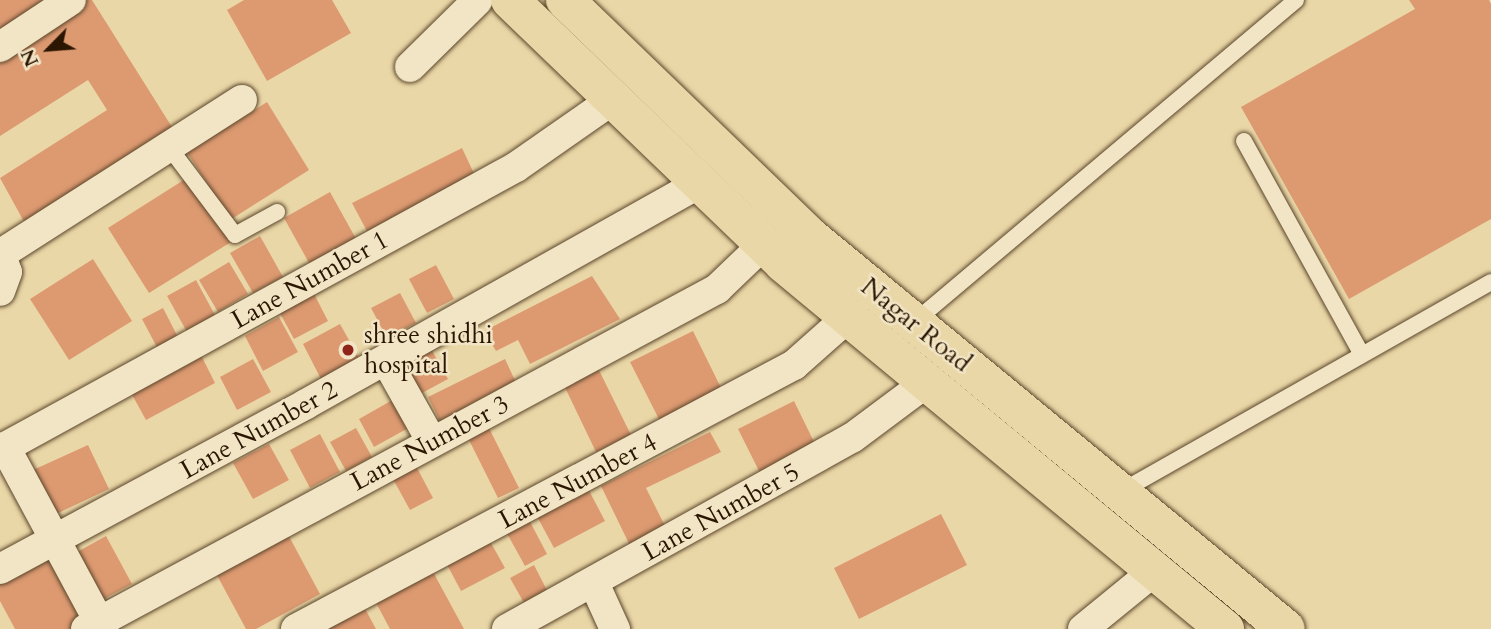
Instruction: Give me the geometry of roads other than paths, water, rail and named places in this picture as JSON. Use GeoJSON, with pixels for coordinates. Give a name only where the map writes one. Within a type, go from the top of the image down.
{"type":"FeatureCollection","features":[{"type":"Feature","properties":{"kind":"highway","name":"Nagar Road"},"geometry":{"type":"LineString","coordinates":[[510,0],[764,244],[848,317],[1225,629]]}},
{"type":"Feature","properties":{"kind":"highway","name":"Nagar Road"},"geometry":{"type":"LineString","coordinates":[[569,1],[807,235],[911,324],[1003,395],[1286,629]]}},
{"type":"Feature","properties":{"kind":"highway"},"geometry":{"type":"LineString","coordinates":[[977,424],[1003,395]]}},
{"type":"Feature","properties":{"kind":"street"},"geometry":{"type":"LineString","coordinates":[[0,47],[72,0]]}},
{"type":"Feature","properties":{"kind":"street"},"geometry":{"type":"LineString","coordinates":[[410,67],[478,0]]}},
{"type":"Feature","properties":{"kind":"street"},"geometry":{"type":"LineString","coordinates":[[0,291],[6,272],[1,253],[242,100]]}},
{"type":"Feature","properties":{"kind":"street","name":"Lane Number 1"},"geometry":{"type":"LineString","coordinates":[[2,449],[516,167],[612,100]]}},
{"type":"Feature","properties":{"kind":"street","name":"Lane Number 2"},"geometry":{"type":"LineString","coordinates":[[0,569],[386,359],[700,183]]}},
{"type":"Feature","properties":{"kind":"street","name":"Lane Number 3"},"geometry":{"type":"LineString","coordinates":[[96,626],[717,289],[764,244]]}},
{"type":"Feature","properties":{"kind":"street","name":"Lane Number 4"},"geometry":{"type":"LineString","coordinates":[[296,629],[794,365],[848,317]]}},
{"type":"Feature","properties":{"kind":"street"},"geometry":{"type":"LineString","coordinates":[[386,359],[432,442]]}},
{"type":"Feature","properties":{"kind":"street","name":"Lane Number 5"},"geometry":{"type":"LineString","coordinates":[[507,629],[852,438],[927,382]]}},
{"type":"Feature","properties":{"kind":"street"},"geometry":{"type":"LineString","coordinates":[[2,449],[55,541],[96,626]]}},
{"type":"Feature","properties":{"kind":"street"},"geometry":{"type":"LineString","coordinates":[[1083,629],[1154,571]]}},
{"type":"Feature","properties":{"kind":"street"},"geometry":{"type":"LineString","coordinates":[[594,583],[615,629]]}},
{"type":"Feature","properties":{"kind":"lane"},"geometry":{"type":"LineString","coordinates":[[911,324],[1296,0]]}},
{"type":"Feature","properties":{"kind":"lane"},"geometry":{"type":"LineString","coordinates":[[1244,141],[1362,355]]}},
{"type":"Feature","properties":{"kind":"lane"},"geometry":{"type":"LineString","coordinates":[[169,147],[235,235],[277,212]]}},
{"type":"Feature","properties":{"kind":"lane"},"geometry":{"type":"LineString","coordinates":[[1120,492],[1491,282]]}},
{"type":"Feature","properties":{"kind":"place","name":"shree shidhi hospital"},"geometry":{"type":"Point","coordinates":[348,350]}}]}
